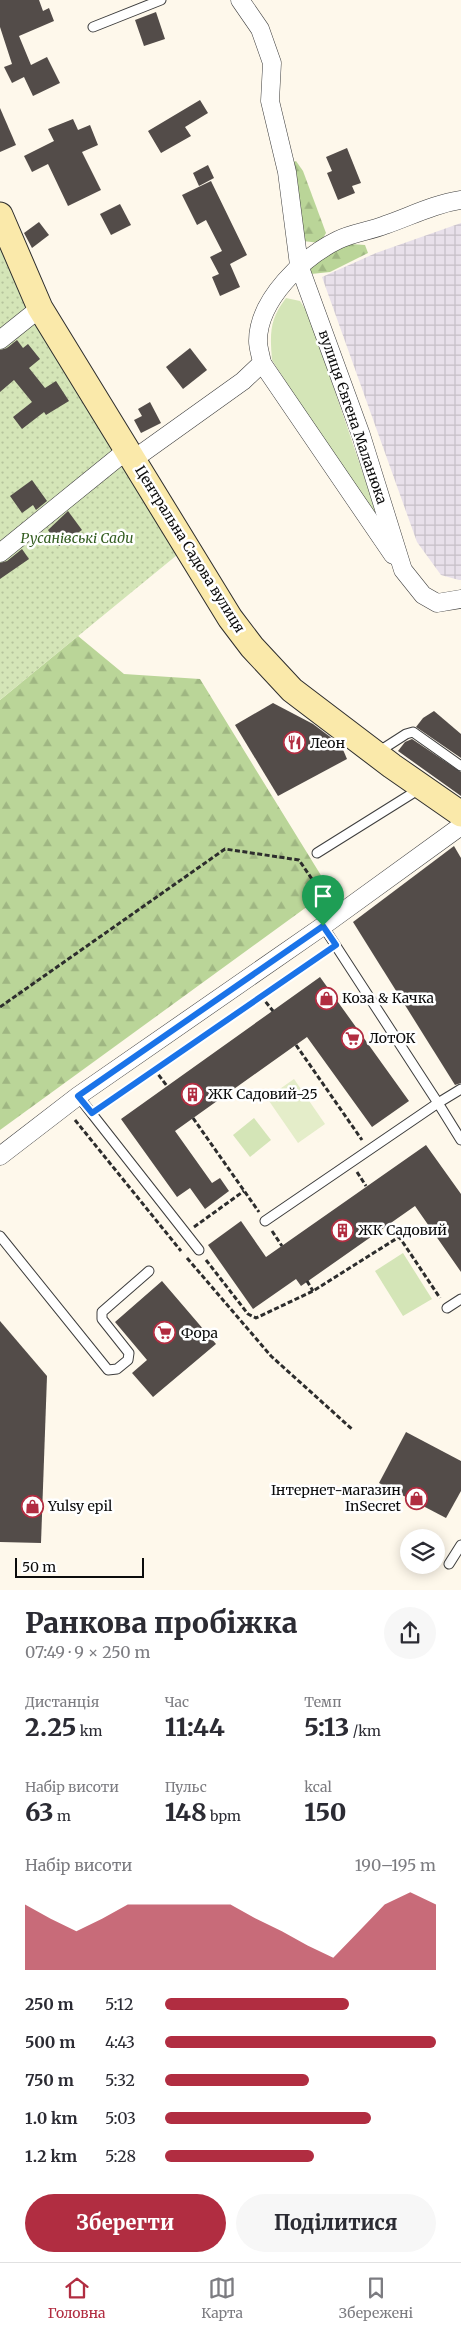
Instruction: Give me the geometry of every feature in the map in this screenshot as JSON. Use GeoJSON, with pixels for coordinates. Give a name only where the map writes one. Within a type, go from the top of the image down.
{"type":"FeatureCollection","features":[{"type":"Feature","properties":{"kind":"main road","name":"Центральна Садова вулиця"},"geometry":{"type":"LineString","coordinates":[[0,215],[40,308],[230,618],[252,647],[292,690],[376,754],[461,814]]}},
{"type":"Feature","properties":{"kind":"street","name":"вулиця Євгена Маланюка"},"geometry":{"type":"LineString","coordinates":[[240,0],[260,29],[272,63],[270,101],[286,172],[299,266],[361,435],[403,570]]}},
{"type":"Feature","properties":{"kind":"street"},"geometry":{"type":"LineString","coordinates":[[299,266],[338,240],[384,226],[440,204],[461,200]]}},
{"type":"Feature","properties":{"kind":"street","name":"вулиця Євгена Маланюка"},"geometry":{"type":"LineString","coordinates":[[299,266],[267,307],[261,322],[258,341],[262,364],[403,570],[423,596],[437,603],[461,599]]}},
{"type":"Feature","properties":{"kind":"street"},"geometry":{"type":"LineString","coordinates":[[0,340],[40,308]]}},
{"type":"Feature","properties":{"kind":"street"},"geometry":{"type":"LineString","coordinates":[[0,553],[131,454],[243,381],[262,364]]}},
{"type":"Feature","properties":{"kind":"street"},"geometry":{"type":"LineString","coordinates":[[0,1156],[78,1096],[323,926],[461,826]]}},
{"type":"Feature","properties":{"kind":"lane"},"geometry":{"type":"LineString","coordinates":[[93,27],[161,0]]}},
{"type":"Feature","properties":{"kind":"lane"},"geometry":{"type":"LineString","coordinates":[[376,754],[406,734],[414,732],[461,766]]}},
{"type":"Feature","properties":{"kind":"lane"},"geometry":{"type":"LineString","coordinates":[[317,853],[422,787]]}},
{"type":"Feature","properties":{"kind":"lane"},"geometry":{"type":"LineString","coordinates":[[323,926],[461,1140]]}},
{"type":"Feature","properties":{"kind":"lane"},"geometry":{"type":"LineString","coordinates":[[265,1221],[438,1103],[461,1090]]}},
{"type":"Feature","properties":{"kind":"lane"},"geometry":{"type":"LineString","coordinates":[[78,1096],[199,1250]]}},
{"type":"Feature","properties":{"kind":"lane"},"geometry":{"type":"LineString","coordinates":[[0,1236],[108,1370],[117,1369],[128,1360],[129,1352],[102,1319],[102,1312],[150,1270]]}},
{"type":"Feature","properties":{"kind":"lane"},"geometry":{"type":"LineString","coordinates":[[447,1308],[461,1299]]}},
{"type":"Feature","properties":{"kind":"lane"},"geometry":{"type":"LineString","coordinates":[[449,1564],[461,1544]]}},
{"type":"Feature","properties":{"kind":"path"},"geometry":{"type":"LineString","coordinates":[[0,1007],[225,850],[299,860],[318,888],[323,926]]}},
{"type":"Feature","properties":{"kind":"path"},"geometry":{"type":"LineString","coordinates":[[92,1113],[336,945]]}},
{"type":"Feature","properties":{"kind":"path"},"geometry":{"type":"LineString","coordinates":[[261,996],[273,1011]]}},
{"type":"Feature","properties":{"kind":"path"},"geometry":{"type":"LineString","coordinates":[[296,1045],[370,1151]]}},
{"type":"Feature","properties":{"kind":"path"},"geometry":{"type":"LineString","coordinates":[[154,1069],[167,1086]]}},
{"type":"Feature","properties":{"kind":"path"},"geometry":{"type":"LineString","coordinates":[[64,1107],[188,1259],[272,1356],[352,1430]]}},
{"type":"Feature","properties":{"kind":"path"},"geometry":{"type":"LineString","coordinates":[[193,1118],[282,1246]]}},
{"type":"Feature","properties":{"kind":"path"},"geometry":{"type":"LineString","coordinates":[[186,1233],[244,1191]]}},
{"type":"Feature","properties":{"kind":"path"},"geometry":{"type":"LineString","coordinates":[[390,1223],[447,1308]]}},
{"type":"Feature","properties":{"kind":"path"},"geometry":{"type":"LineString","coordinates":[[199,1250],[252,1317],[261,1316],[313,1291],[399,1237]]}},
{"type":"Feature","properties":{"kind":"path"},"geometry":{"type":"LineString","coordinates":[[307,1282],[313,1291]]}},
{"type":"Feature","properties":{"kind":"shaded area"},"geometry":{"type":"Polygon","coordinates":[[[461,223],[461,580],[459,580],[441,575],[417,542],[322,277],[376,253],[461,223]]]}},
{"type":"Feature","properties":{"kind":"green space"},"geometry":{"type":"Polygon","coordinates":[[[296,161],[303,171],[326,233],[320,243],[303,241],[291,163],[296,161]]]}},
{"type":"Feature","properties":{"kind":"green space","name":"Русанівські Сади"},"geometry":{"type":"Polygon","coordinates":[[[0,236],[33,312],[177,555],[0,700],[0,236]]]}},
{"type":"Feature","properties":{"kind":"green space"},"geometry":{"type":"Polygon","coordinates":[[[337,243],[365,245],[368,253],[330,272],[311,274],[311,265],[337,243]]]}},
{"type":"Feature","properties":{"kind":"green space"},"geometry":{"type":"Polygon","coordinates":[[[286,298],[300,301],[309,315],[384,535],[272,360],[272,328],[276,313],[286,298]]]}},
{"type":"Feature","properties":{"kind":"green space"},"geometry":{"type":"Polygon","coordinates":[[[78,636],[124,674],[200,679],[330,890],[0,1130],[0,700],[78,636]]]}},
{"type":"Feature","properties":{"kind":"green space"},"geometry":{"type":"Polygon","coordinates":[[[294,1079],[325,1124],[298,1143],[267,1098],[294,1079]]]}},
{"type":"Feature","properties":{"kind":"green space"},"geometry":{"type":"Polygon","coordinates":[[[254,1118],[271,1140],[250,1157],[233,1135],[254,1118]]]}},
{"type":"Feature","properties":{"kind":"green space"},"geometry":{"type":"Polygon","coordinates":[[[403,1253],[432,1299],[403,1316],[375,1271],[403,1253]]]}},
{"type":"Feature","properties":{"kind":"building"},"geometry":{"type":"Polygon","coordinates":[[[0,0],[39,0],[43,11],[49,8],[54,21],[19,36],[31,65],[47,57],[60,83],[33,96],[24,77],[12,83],[4,67],[12,64],[0,27],[0,0]]]}},
{"type":"Feature","properties":{"kind":"building"},"geometry":{"type":"Polygon","coordinates":[[[156,12],[165,39],[144,46],[135,20],[156,12]]]}},
{"type":"Feature","properties":{"kind":"building"},"geometry":{"type":"Polygon","coordinates":[[[200,100],[208,113],[185,127],[191,136],[161,153],[148,131],[200,100]]]}},
{"type":"Feature","properties":{"kind":"building"},"geometry":{"type":"Polygon","coordinates":[[[0,108],[16,145],[0,152],[0,108]]]}},
{"type":"Feature","properties":{"kind":"building"},"geometry":{"type":"Polygon","coordinates":[[[73,119],[78,130],[90,125],[98,145],[82,152],[101,190],[68,206],[48,164],[32,172],[24,156],[54,141],[48,129],[73,119]]]}},
{"type":"Feature","properties":{"kind":"building"},"geometry":{"type":"Polygon","coordinates":[[[347,148],[361,183],[352,186],[355,193],[338,200],[327,173],[332,171],[326,157],[347,148]]]}},
{"type":"Feature","properties":{"kind":"building"},"geometry":{"type":"Polygon","coordinates":[[[208,165],[214,178],[199,186],[193,173],[208,165]]]}},
{"type":"Feature","properties":{"kind":"building"},"geometry":{"type":"Polygon","coordinates":[[[211,181],[247,255],[230,264],[240,287],[220,296],[212,277],[219,274],[210,257],[222,251],[206,220],[197,225],[182,195],[211,181]]]}},
{"type":"Feature","properties":{"kind":"building"},"geometry":{"type":"Polygon","coordinates":[[[120,204],[131,225],[111,235],[100,214],[120,204]]]}},
{"type":"Feature","properties":{"kind":"building"},"geometry":{"type":"Polygon","coordinates":[[[39,222],[49,235],[32,248],[24,233],[39,222]]]}},
{"type":"Feature","properties":{"kind":"building"},"geometry":{"type":"Polygon","coordinates":[[[17,340],[23,348],[28,344],[40,359],[29,368],[45,388],[56,381],[69,401],[46,415],[44,412],[22,429],[13,417],[32,402],[14,380],[0,392],[0,350],[7,348],[17,340]]]}},
{"type":"Feature","properties":{"kind":"building"},"geometry":{"type":"Polygon","coordinates":[[[190,348],[207,370],[183,389],[166,367],[190,348]]]}},
{"type":"Feature","properties":{"kind":"building"},"geometry":{"type":"Polygon","coordinates":[[[150,402],[161,423],[141,433],[134,420],[142,416],[138,409],[150,402]]]}},
{"type":"Feature","properties":{"kind":"building"},"geometry":{"type":"Polygon","coordinates":[[[32,480],[47,501],[36,510],[33,505],[22,513],[10,496],[32,480]]]}},
{"type":"Feature","properties":{"kind":"building"},"geometry":{"type":"Polygon","coordinates":[[[68,511],[82,530],[59,546],[48,530],[68,511]]]}},
{"type":"Feature","properties":{"kind":"building"},"geometry":{"type":"Polygon","coordinates":[[[22,549],[29,559],[0,579],[0,563],[7,561],[22,549]]]}},
{"type":"Feature","properties":{"kind":"building"},"geometry":{"type":"Polygon","coordinates":[[[273,703],[313,724],[341,745],[347,759],[278,796],[235,725],[273,703]]]}},
{"type":"Feature","properties":{"kind":"building"},"geometry":{"type":"Polygon","coordinates":[[[434,711],[461,734],[461,758],[416,727],[423,718],[434,711]]]}},
{"type":"Feature","properties":{"kind":"building"},"geometry":{"type":"Polygon","coordinates":[[[412,739],[461,772],[461,796],[398,751],[405,742],[412,739]]]}},
{"type":"Feature","properties":{"kind":"building"},"geometry":{"type":"Polygon","coordinates":[[[454,846],[461,858],[461,1083],[455,1085],[353,922],[454,846]]]}},
{"type":"Feature","properties":{"kind":"building","name":"ЖК Садовий-25"},"geometry":{"type":"Polygon","coordinates":[[[320,977],[409,1101],[372,1127],[307,1037],[175,1131],[212,1183],[220,1178],[229,1191],[205,1209],[190,1188],[177,1197],[121,1119],[320,977]]]}},
{"type":"Feature","properties":{"kind":"building","name":"ЖК Садовий"},"geometry":{"type":"Polygon","coordinates":[[[426,1145],[461,1194],[461,1272],[415,1206],[301,1286],[296,1279],[253,1309],[208,1245],[241,1221],[266,1257],[426,1145]]]}},
{"type":"Feature","properties":{"kind":"building","name":"Фора"},"geometry":{"type":"Polygon","coordinates":[[[162,1281],[216,1344],[153,1397],[132,1373],[147,1360],[115,1322],[162,1281]]]}},
{"type":"Feature","properties":{"kind":"building"},"geometry":{"type":"Polygon","coordinates":[[[0,1321],[47,1376],[41,1543],[0,1542],[0,1321]]]}},
{"type":"Feature","properties":{"kind":"building"},"geometry":{"type":"Polygon","coordinates":[[[406,1432],[461,1461],[461,1491],[446,1518],[379,1483],[406,1432]]]}},
{"type":"Feature","properties":{"kind":"place","name":"Леон"},"geometry":{"type":"Point","coordinates":[294,743]}},
{"type":"Feature","properties":{"kind":"place","name":"Коза & Качка"},"geometry":{"type":"Point","coordinates":[326,998]}},
{"type":"Feature","properties":{"kind":"place","name":"ЛотОК"},"geometry":{"type":"Point","coordinates":[353,1038]}},
{"type":"Feature","properties":{"kind":"place","name":"ЖК Садовий-25"},"geometry":{"type":"Point","coordinates":[192,1094]}},
{"type":"Feature","properties":{"kind":"place","name":"ЖК Садовий"},"geometry":{"type":"Point","coordinates":[342,1230]}},
{"type":"Feature","properties":{"kind":"place","name":"Фора"},"geometry":{"type":"Point","coordinates":[165,1333]}},
{"type":"Feature","properties":{"kind":"place","name":"Інтернет-магазин InSecret"},"geometry":{"type":"Point","coordinates":[417,1498]}},
{"type":"Feature","properties":{"kind":"place","name":"Yulsy epil"},"geometry":{"type":"Point","coordinates":[32,1506]}},
{"type":"Feature","properties":{"kind":"route"},"geometry":{"type":"LineString","coordinates":[[323,926],[336,945],[92,1113],[78,1096],[323,926]]}}]}
